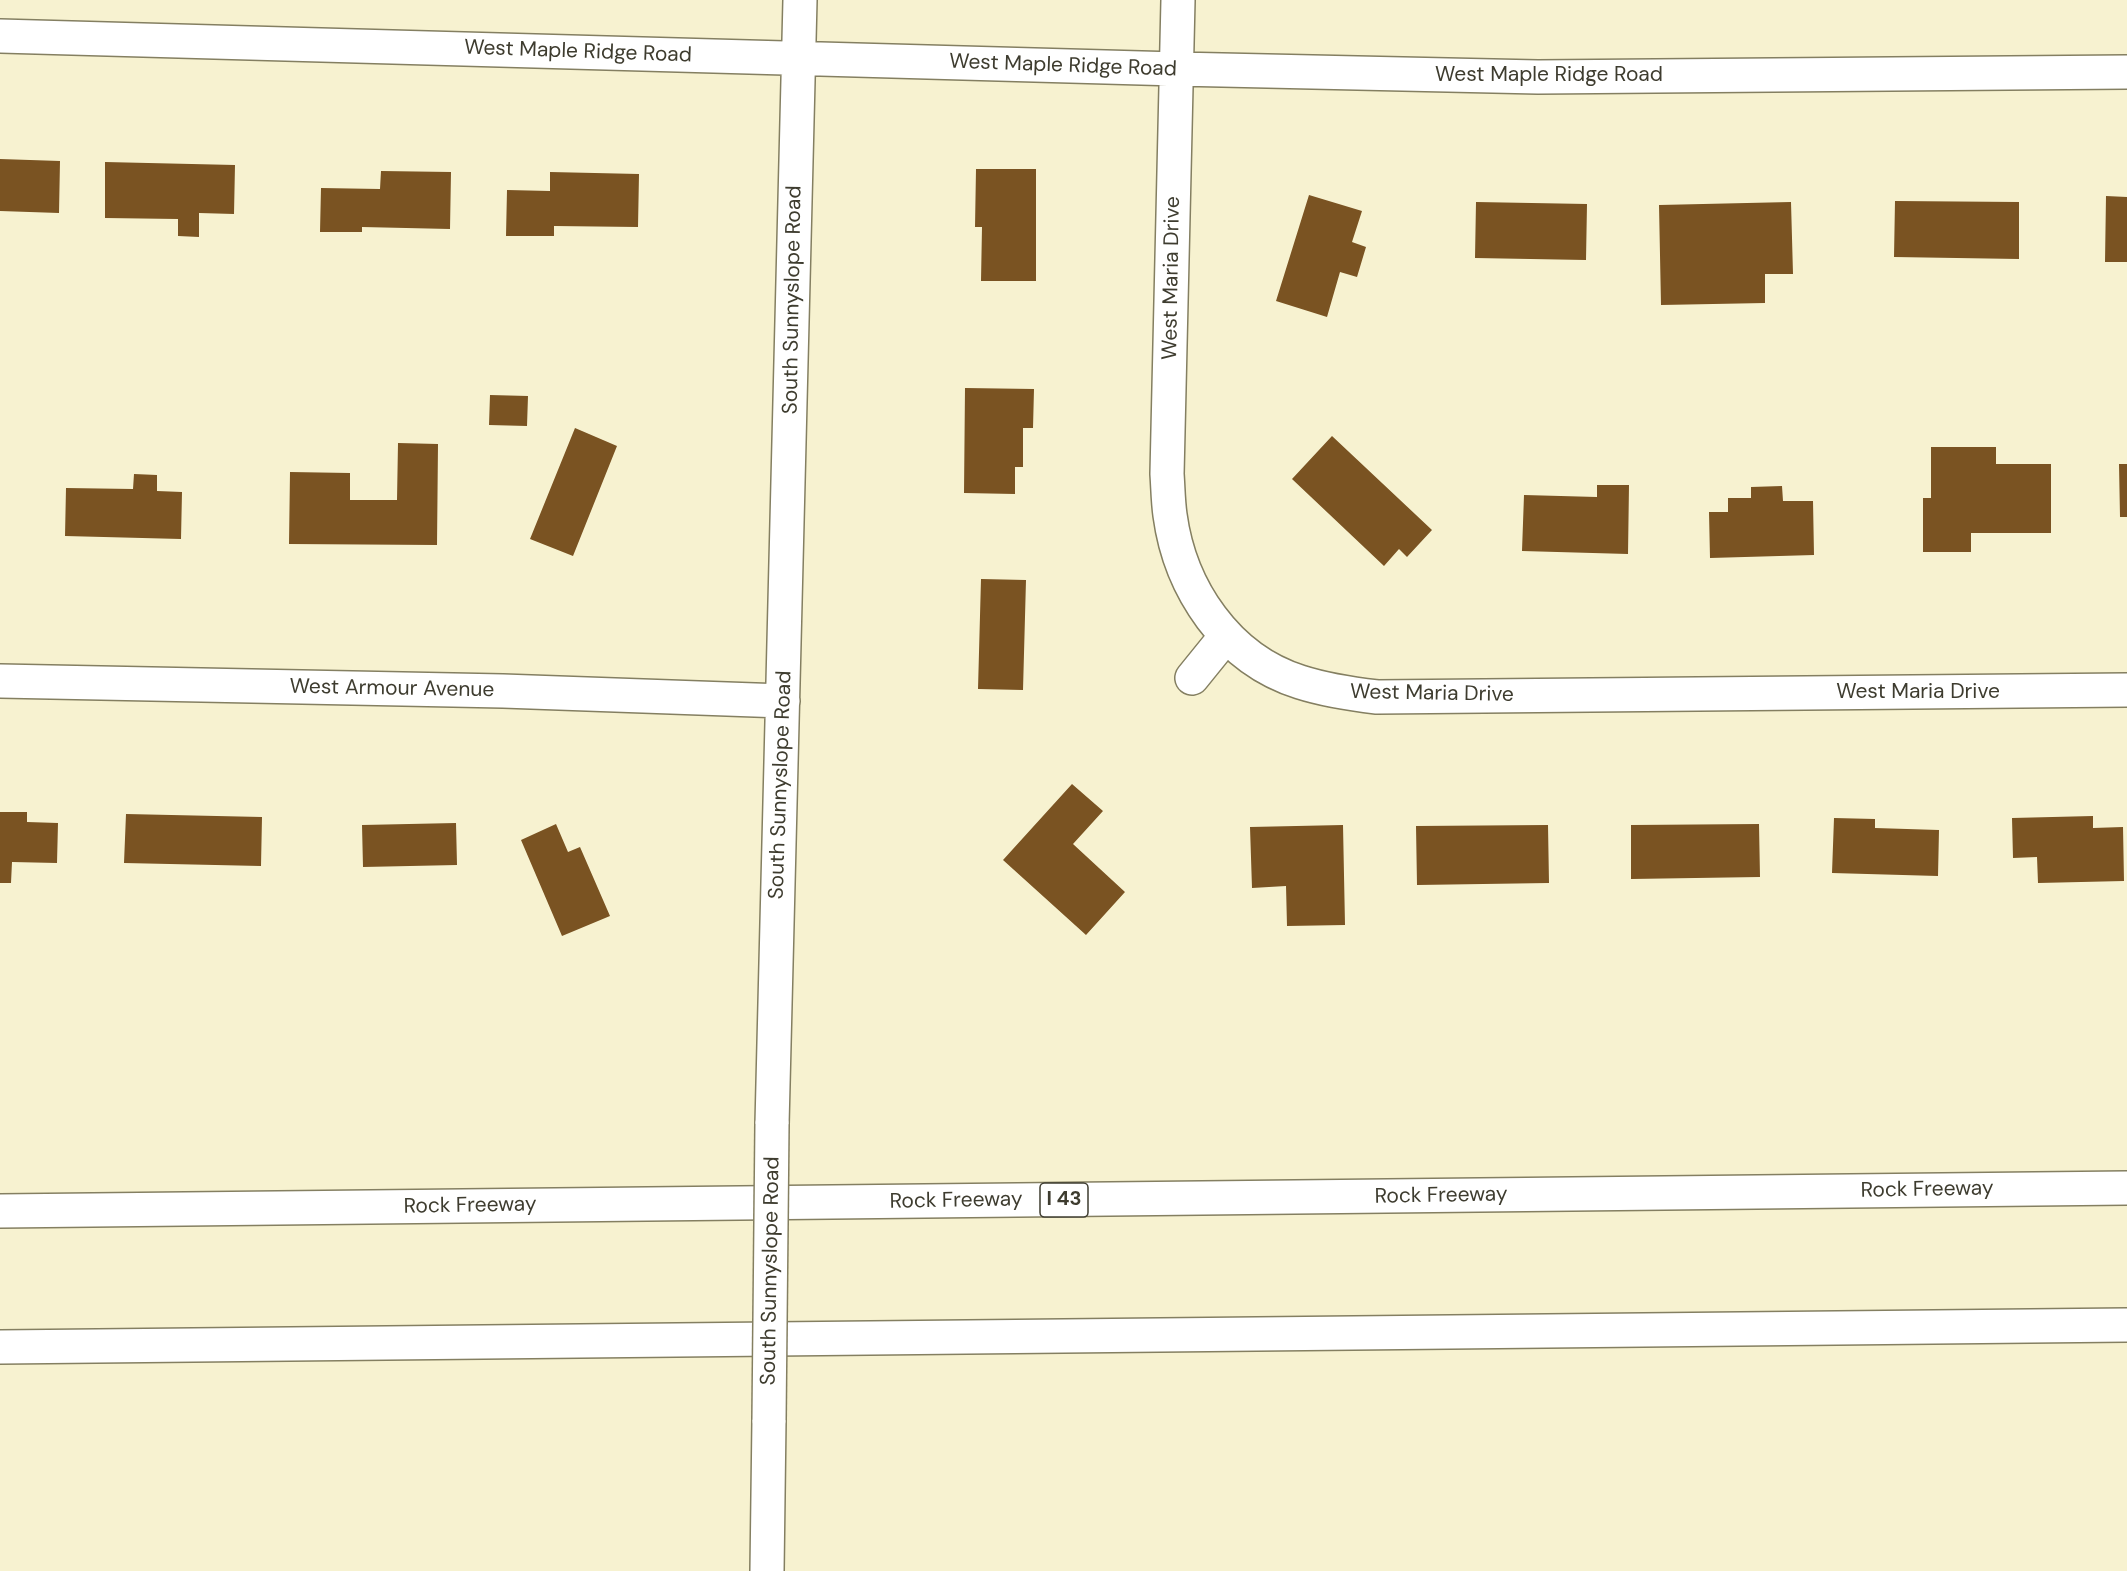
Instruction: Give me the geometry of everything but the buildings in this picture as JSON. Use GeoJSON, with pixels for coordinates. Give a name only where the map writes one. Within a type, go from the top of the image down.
{"type":"FeatureCollection","features":[{"type":"Feature","properties":{"kind":"main road","name":"South Sunnyslope Road"},"geometry":{"type":"LineString","coordinates":[[768,1571],[772,1124],[800,0]]}},
{"type":"Feature","properties":{"kind":"main road","name":"West Maria Drive"},"geometry":{"type":"LineString","coordinates":[[1178,0],[1167,474],[1170,516],[1183,566],[1201,605],[1226,636],[1261,664],[1299,682],[1377,697],[2127,690]]}},
{"type":"Feature","properties":{"kind":"main road","name":"West Maple Ridge Road"},"geometry":{"type":"LineString","coordinates":[[0,36],[1538,77],[2127,72]]}},
{"type":"Feature","properties":{"kind":"main road"},"geometry":{"type":"LineString","coordinates":[[1192,678],[1226,636]]}},
{"type":"Feature","properties":{"kind":"main road","name":"West Armour Avenue"},"geometry":{"type":"LineString","coordinates":[[0,681],[502,691],[783,701]]}},
{"type":"Feature","properties":{"kind":"main road","name":"Rock Freeway"},"geometry":{"type":"LineString","coordinates":[[0,1211],[2127,1188]]}},
{"type":"Feature","properties":{"kind":"main road"},"geometry":{"type":"LineString","coordinates":[[0,1347],[2127,1325]]}}]}
